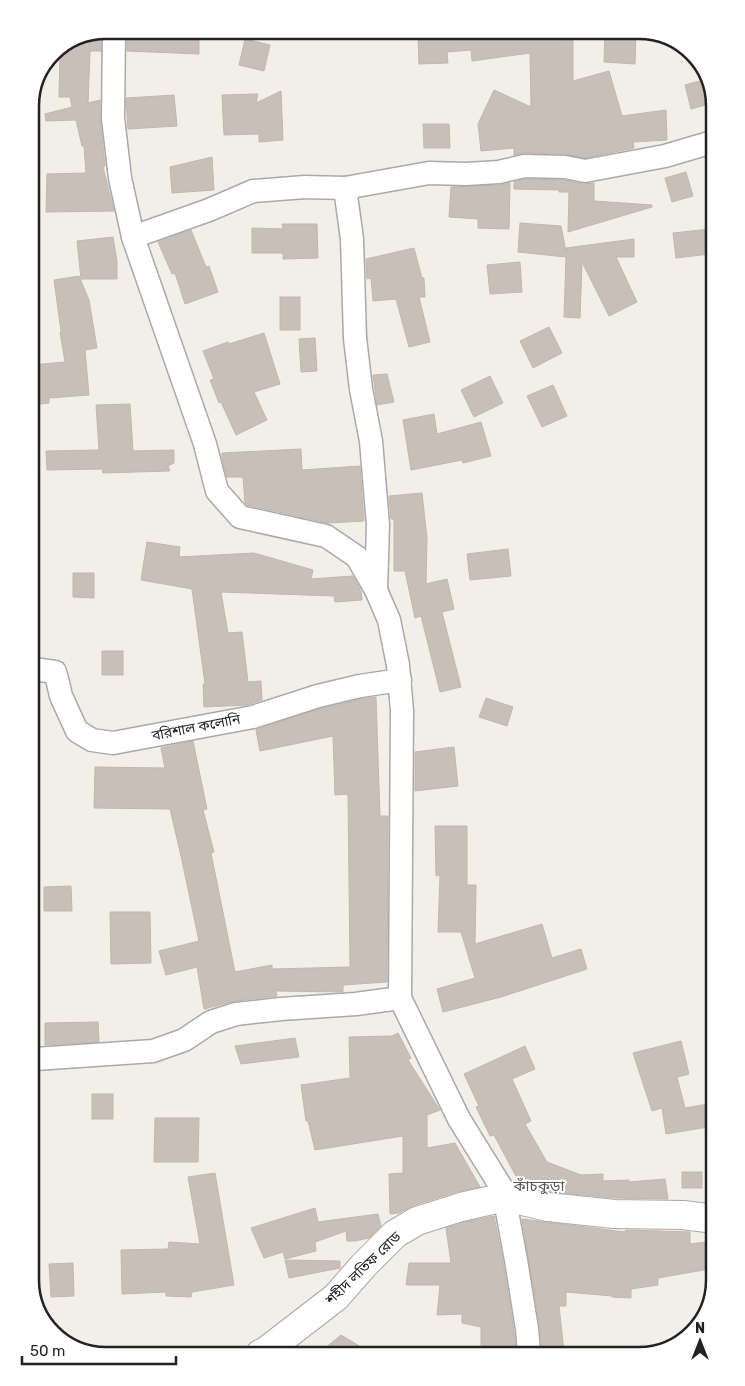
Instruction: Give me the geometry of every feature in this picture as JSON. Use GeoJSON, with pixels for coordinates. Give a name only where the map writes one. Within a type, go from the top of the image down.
{"type":"FeatureCollection","features":[{"type":"Feature","properties":{"kind":"street"},"geometry":{"type":"LineString","coordinates":[[114,39],[113,118],[120,178],[133,237],[205,444],[217,491],[240,517],[326,536],[357,557],[376,590],[389,620],[398,665],[402,711],[400,998],[460,1119],[503,1190],[523,1303],[529,1347]]}},
{"type":"Feature","properties":{"kind":"street"},"geometry":{"type":"LineString","coordinates":[[133,237],[209,210],[253,191],[305,187],[345,188],[429,173],[466,174],[499,172],[524,166],[565,167],[585,171],[665,156],[706,145]]}},
{"type":"Feature","properties":{"kind":"street"},"geometry":{"type":"LineString","coordinates":[[345,188],[352,239],[355,338],[361,389],[371,441],[378,525],[376,590]]}},
{"type":"Feature","properties":{"kind":"street","name":"বরিশাল কলোনি"},"geometry":{"type":"LineString","coordinates":[[39,670],[54,672],[61,696],[77,731],[92,740],[113,743],[253,716],[318,696],[360,686],[400,680]]}},
{"type":"Feature","properties":{"kind":"street"},"geometry":{"type":"LineString","coordinates":[[39,1060],[153,1051],[184,1040],[211,1022],[236,1014],[356,1004],[400,998]]}},
{"type":"Feature","properties":{"kind":"street","name":"শহীদ লতিফ রোড"},"geometry":{"type":"LineString","coordinates":[[271,1347],[336,1297],[395,1234],[417,1221],[461,1207],[505,1197],[548,1207],[614,1214],[683,1215],[706,1218]]}},
{"type":"Feature","properties":{"kind":"building"},"geometry":{"type":"Polygon","coordinates":[[[101,39],[101,51],[90,51],[88,103],[100,100],[105,166],[103,167],[114,211],[46,212],[47,174],[86,173],[84,146],[82,146],[76,120],[46,121],[45,114],[72,107],[70,97],[59,97],[60,56],[84,42],[101,39]]]}},
{"type":"Feature","properties":{"kind":"building"},"geometry":{"type":"Polygon","coordinates":[[[127,39],[199,39],[199,54],[127,51],[127,39]]]}},
{"type":"Feature","properties":{"kind":"building"},"geometry":{"type":"Polygon","coordinates":[[[245,39],[270,45],[264,71],[239,65],[245,39]]]}},
{"type":"Feature","properties":{"kind":"building"},"geometry":{"type":"Polygon","coordinates":[[[418,39],[573,40],[573,81],[609,71],[622,116],[666,110],[667,140],[633,142],[634,148],[585,158],[565,154],[524,153],[514,155],[514,148],[481,151],[478,124],[494,90],[531,107],[530,53],[472,61],[471,50],[447,52],[448,63],[419,64],[418,39]]]}},
{"type":"Feature","properties":{"kind":"building"},"geometry":{"type":"Polygon","coordinates":[[[605,39],[636,39],[635,64],[604,62],[605,39]]]}},
{"type":"Feature","properties":{"kind":"building"},"geometry":{"type":"Polygon","coordinates":[[[701,80],[705,92],[706,105],[691,109],[685,85],[701,80]]]}},
{"type":"Feature","properties":{"kind":"building"},"geometry":{"type":"Polygon","coordinates":[[[281,91],[283,140],[259,142],[259,134],[224,135],[222,95],[258,94],[256,103],[281,91]]]}},
{"type":"Feature","properties":{"kind":"building"},"geometry":{"type":"Polygon","coordinates":[[[174,95],[177,126],[128,129],[126,98],[174,95]]]}},
{"type":"Feature","properties":{"kind":"building"},"geometry":{"type":"Polygon","coordinates":[[[423,124],[449,124],[450,148],[424,148],[423,124]]]}},
{"type":"Feature","properties":{"kind":"building"},"geometry":{"type":"Polygon","coordinates":[[[212,157],[214,190],[172,193],[170,167],[212,157]]]}},
{"type":"Feature","properties":{"kind":"building"},"geometry":{"type":"Polygon","coordinates":[[[686,172],[693,196],[672,202],[665,178],[686,172]]]}},
{"type":"Feature","properties":{"kind":"building"},"geometry":{"type":"Polygon","coordinates":[[[525,179],[564,180],[583,184],[594,183],[594,201],[652,205],[652,207],[568,232],[569,192],[514,189],[514,182],[525,179]]]}},
{"type":"Feature","properties":{"kind":"building"},"geometry":{"type":"Polygon","coordinates":[[[510,183],[509,229],[478,228],[478,219],[449,217],[451,187],[510,183]]]}},
{"type":"Feature","properties":{"kind":"building"},"geometry":{"type":"Polygon","coordinates":[[[520,223],[561,226],[566,252],[566,248],[634,239],[634,257],[616,257],[637,302],[609,316],[582,262],[580,318],[564,317],[566,257],[518,252],[520,223]]]}},
{"type":"Feature","properties":{"kind":"building"},"geometry":{"type":"Polygon","coordinates":[[[282,224],[317,224],[318,258],[283,259],[283,253],[252,253],[252,228],[283,229],[282,224]]]}},
{"type":"Feature","properties":{"kind":"building"},"geometry":{"type":"Polygon","coordinates":[[[706,229],[706,254],[676,258],[673,233],[706,229]]]}},
{"type":"Feature","properties":{"kind":"building"},"geometry":{"type":"Polygon","coordinates":[[[191,230],[206,267],[209,266],[218,292],[185,304],[175,273],[172,274],[158,242],[191,230]]]}},
{"type":"Feature","properties":{"kind":"building"},"geometry":{"type":"Polygon","coordinates":[[[113,237],[117,261],[117,279],[81,279],[77,241],[113,237]]]}},
{"type":"Feature","properties":{"kind":"building"},"geometry":{"type":"Polygon","coordinates":[[[414,248],[422,278],[424,278],[425,297],[419,297],[430,342],[409,347],[396,299],[373,301],[371,278],[367,279],[366,259],[414,248]]]}},
{"type":"Feature","properties":{"kind":"building"},"geometry":{"type":"Polygon","coordinates":[[[520,262],[522,292],[490,294],[487,265],[520,262]]]}},
{"type":"Feature","properties":{"kind":"building"},"geometry":{"type":"Polygon","coordinates":[[[79,276],[89,300],[97,348],[85,350],[89,395],[49,398],[49,403],[39,404],[39,364],[65,362],[54,280],[79,276]]]}},
{"type":"Feature","properties":{"kind":"building"},"geometry":{"type":"Polygon","coordinates":[[[280,297],[300,297],[300,330],[280,330],[280,297]]]}},
{"type":"Feature","properties":{"kind":"building"},"geometry":{"type":"Polygon","coordinates":[[[549,327],[562,353],[533,368],[520,341],[549,327]]]}},
{"type":"Feature","properties":{"kind":"building"},"geometry":{"type":"Polygon","coordinates":[[[264,333],[280,384],[254,392],[267,420],[236,435],[221,402],[219,403],[210,380],[214,379],[203,351],[228,342],[229,344],[264,333]]]}},
{"type":"Feature","properties":{"kind":"building"},"geometry":{"type":"Polygon","coordinates":[[[315,338],[317,371],[301,372],[299,339],[315,338]]]}},
{"type":"Feature","properties":{"kind":"building"},"geometry":{"type":"Polygon","coordinates":[[[387,374],[394,402],[377,405],[373,375],[387,374]]]}},
{"type":"Feature","properties":{"kind":"building"},"geometry":{"type":"Polygon","coordinates":[[[490,376],[503,403],[474,417],[461,390],[490,376]]]}},
{"type":"Feature","properties":{"kind":"building"},"geometry":{"type":"Polygon","coordinates":[[[553,385],[567,416],[542,427],[527,396],[553,385]]]}},
{"type":"Feature","properties":{"kind":"building"},"geometry":{"type":"Polygon","coordinates":[[[130,404],[133,451],[174,450],[174,463],[168,466],[170,471],[103,473],[102,469],[47,470],[46,451],[99,450],[96,405],[130,404]]]}},
{"type":"Feature","properties":{"kind":"building"},"geometry":{"type":"Polygon","coordinates":[[[434,414],[437,434],[481,422],[491,456],[463,463],[462,460],[411,470],[403,420],[434,414]]]}},
{"type":"Feature","properties":{"kind":"building"},"geometry":{"type":"Polygon","coordinates":[[[301,449],[302,470],[360,466],[364,521],[328,523],[247,505],[245,503],[243,477],[227,477],[222,459],[222,453],[301,449]]]}},
{"type":"Feature","properties":{"kind":"building"},"geometry":{"type":"Polygon","coordinates":[[[422,493],[427,538],[426,584],[447,579],[454,609],[442,612],[461,687],[440,692],[421,616],[415,618],[405,571],[394,571],[394,519],[391,519],[389,496],[422,493]]]}},
{"type":"Feature","properties":{"kind":"building"},"geometry":{"type":"Polygon","coordinates":[[[147,542],[180,547],[179,557],[254,553],[313,570],[311,579],[353,576],[361,591],[362,600],[335,602],[334,596],[221,592],[228,633],[242,632],[248,682],[261,681],[262,700],[247,705],[204,707],[203,684],[205,684],[192,589],[141,580],[147,542]]]}},
{"type":"Feature","properties":{"kind":"building"},"geometry":{"type":"Polygon","coordinates":[[[508,549],[511,576],[470,580],[467,554],[508,549]]]}},
{"type":"Feature","properties":{"kind":"building"},"geometry":{"type":"Polygon","coordinates":[[[73,573],[94,573],[94,598],[73,597],[73,573]]]}},
{"type":"Feature","properties":{"kind":"building"},"geometry":{"type":"Polygon","coordinates":[[[102,651],[123,651],[123,675],[102,675],[102,651]]]}},
{"type":"Feature","properties":{"kind":"building"},"geometry":{"type":"Polygon","coordinates":[[[376,697],[380,816],[388,816],[387,982],[343,985],[343,992],[276,991],[277,996],[235,1001],[204,1009],[197,967],[166,975],[159,951],[199,941],[170,809],[94,808],[95,767],[165,768],[161,748],[193,741],[207,809],[203,810],[214,852],[211,853],[235,972],[272,965],[272,969],[350,967],[348,794],[335,795],[333,736],[260,751],[256,730],[316,710],[376,697]]]}},
{"type":"Feature","properties":{"kind":"building"},"geometry":{"type":"Polygon","coordinates":[[[486,698],[513,707],[507,726],[479,717],[486,698]]]}},
{"type":"Feature","properties":{"kind":"building"},"geometry":{"type":"Polygon","coordinates":[[[454,747],[458,786],[415,791],[415,752],[454,747]]]}},
{"type":"Feature","properties":{"kind":"building"},"geometry":{"type":"Polygon","coordinates":[[[435,826],[467,826],[467,885],[476,885],[475,944],[542,924],[552,958],[581,949],[587,969],[501,997],[443,1012],[437,989],[475,978],[461,932],[438,932],[440,875],[436,876],[435,826]]]}},
{"type":"Feature","properties":{"kind":"building"},"geometry":{"type":"Polygon","coordinates":[[[71,886],[72,911],[44,911],[44,887],[71,886]]]}},
{"type":"Feature","properties":{"kind":"building"},"geometry":{"type":"Polygon","coordinates":[[[110,912],[150,912],[151,963],[111,964],[110,912]]]}},
{"type":"Feature","properties":{"kind":"building"},"geometry":{"type":"Polygon","coordinates":[[[98,1022],[99,1042],[45,1045],[45,1023],[98,1022]]]}},
{"type":"Feature","properties":{"kind":"building"},"geometry":{"type":"Polygon","coordinates":[[[398,1033],[411,1058],[408,1060],[440,1110],[427,1115],[427,1148],[455,1143],[480,1187],[456,1192],[412,1206],[399,1213],[390,1214],[389,1174],[403,1173],[403,1136],[315,1150],[308,1121],[306,1121],[301,1085],[350,1078],[349,1037],[392,1036],[398,1033]]]}},
{"type":"Feature","properties":{"kind":"building"},"geometry":{"type":"Polygon","coordinates":[[[295,1038],[299,1057],[241,1064],[235,1046],[295,1038]]]}},
{"type":"Feature","properties":{"kind":"building"},"geometry":{"type":"Polygon","coordinates":[[[681,1041],[689,1074],[677,1077],[685,1108],[706,1104],[706,1127],[666,1134],[662,1108],[652,1111],[633,1053],[681,1041]]]}},
{"type":"Feature","properties":{"kind":"building"},"geometry":{"type":"Polygon","coordinates":[[[525,1046],[535,1069],[512,1079],[531,1121],[525,1124],[547,1162],[581,1175],[603,1174],[603,1181],[629,1180],[629,1182],[665,1179],[668,1199],[615,1198],[551,1192],[520,1184],[494,1135],[490,1136],[476,1107],[479,1106],[464,1074],[525,1046]]]}},
{"type":"Feature","properties":{"kind":"building"},"geometry":{"type":"Polygon","coordinates":[[[92,1094],[113,1094],[113,1119],[92,1119],[92,1094]]]}},
{"type":"Feature","properties":{"kind":"building"},"geometry":{"type":"Polygon","coordinates":[[[155,1118],[199,1118],[198,1162],[154,1162],[155,1118]]]}},
{"type":"Feature","properties":{"kind":"building"},"geometry":{"type":"Polygon","coordinates":[[[682,1172],[702,1172],[702,1188],[682,1188],[682,1172]]]}},
{"type":"Feature","properties":{"kind":"building"},"geometry":{"type":"Polygon","coordinates":[[[215,1173],[234,1285],[192,1292],[191,1297],[166,1296],[166,1292],[122,1294],[121,1250],[168,1249],[169,1242],[200,1244],[188,1177],[215,1173]]]}},
{"type":"Feature","properties":{"kind":"building"},"geometry":{"type":"Polygon","coordinates":[[[315,1208],[318,1222],[378,1214],[381,1226],[369,1238],[347,1241],[346,1231],[315,1242],[316,1251],[285,1259],[283,1252],[264,1258],[251,1228],[315,1208]]]}},
{"type":"Feature","properties":{"kind":"building"},"geometry":{"type":"Polygon","coordinates":[[[494,1216],[516,1347],[481,1347],[481,1327],[462,1323],[462,1314],[437,1315],[440,1285],[406,1285],[409,1263],[451,1263],[446,1228],[494,1216]]]}},
{"type":"Feature","properties":{"kind":"building"},"geometry":{"type":"Polygon","coordinates":[[[522,1219],[625,1232],[626,1230],[690,1232],[690,1244],[706,1242],[706,1270],[658,1278],[658,1285],[631,1289],[631,1298],[566,1292],[566,1306],[559,1306],[564,1347],[542,1347],[522,1219]]]}},
{"type":"Feature","properties":{"kind":"building"},"geometry":{"type":"Polygon","coordinates":[[[285,1260],[340,1261],[340,1268],[289,1278],[285,1260]]]}},
{"type":"Feature","properties":{"kind":"building"},"geometry":{"type":"Polygon","coordinates":[[[73,1263],[74,1296],[51,1297],[49,1264],[73,1263]]]}},
{"type":"Feature","properties":{"kind":"building"},"geometry":{"type":"Polygon","coordinates":[[[341,1335],[361,1347],[326,1347],[341,1335]]]}},
{"type":"Feature","properties":{"kind":"district","name":"কাঁচকুড়া"},"geometry":{"type":"Point","coordinates":[539,1186]}}]}
